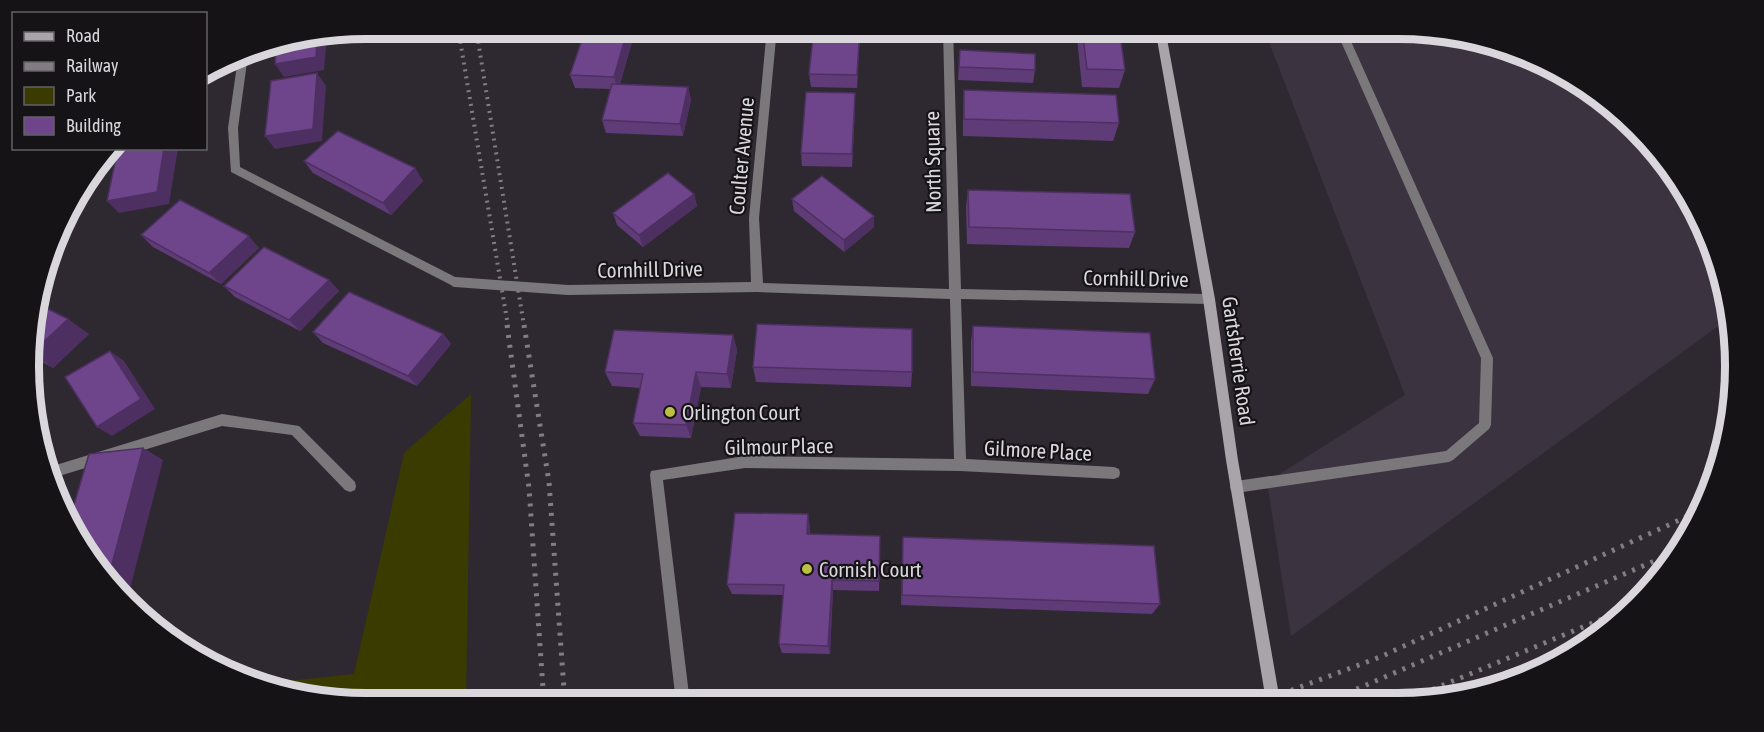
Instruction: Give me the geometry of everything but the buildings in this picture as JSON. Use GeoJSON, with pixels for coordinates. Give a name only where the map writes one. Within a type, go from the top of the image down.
{"type":"FeatureCollection","features":[{"type":"Feature","properties":{"kind":"street","name":"Coulter Avenue"},"geometry":{"type":"LineString","coordinates":[[758,287],[754,218],[771,39]]}},
{"type":"Feature","properties":{"kind":"street","name":"North Square"},"geometry":{"type":"LineString","coordinates":[[948,39],[954,294]]}},
{"type":"Feature","properties":{"kind":"street","name":"Gartsherrie Road"},"geometry":{"type":"LineString","coordinates":[[1162,39],[1209,299],[1236,487],[1272,693]]}},
{"type":"Feature","properties":{"kind":"street"},"geometry":{"type":"LineString","coordinates":[[1236,487],[1449,456],[1485,425],[1487,358],[1345,39]]}},
{"type":"Feature","properties":{"kind":"street","name":"Cornhill Drive"},"geometry":{"type":"LineString","coordinates":[[242,64],[233,128],[235,170],[455,282],[568,290],[758,287],[1209,299]]}},
{"type":"Feature","properties":{"kind":"street"},"geometry":{"type":"LineString","coordinates":[[954,294],[960,465]]}},
{"type":"Feature","properties":{"kind":"street"},"geometry":{"type":"LineString","coordinates":[[57,474],[222,420],[295,430],[350,486]]}},
{"type":"Feature","properties":{"kind":"street","name":"Gilmour Place"},"geometry":{"type":"LineString","coordinates":[[682,693],[656,475],[746,462],[960,465]]}},
{"type":"Feature","properties":{"kind":"street","name":"Gilmore Place"},"geometry":{"type":"LineString","coordinates":[[960,465],[1114,473]]}},
{"type":"Feature","properties":{"kind":"shaded area"},"geometry":{"type":"Polygon","coordinates":[[[1268,39],[1398,39],[1441,42],[1503,56],[1543,73],[1580,94],[1614,120],[1644,150],[1670,184],[1681,203],[1708,261],[1722,323],[1291,636],[1267,482],[1405,395],[1268,39]]]}},
{"type":"Feature","properties":{"kind":"green space"},"geometry":{"type":"Polygon","coordinates":[[[471,394],[466,693],[345,692],[280,682],[354,674],[404,453],[471,394]]]}},
{"type":"Feature","properties":{"kind":"railway"},"geometry":{"type":"LineString","coordinates":[[460,39],[508,326]]}},
{"type":"Feature","properties":{"kind":"railway"},"geometry":{"type":"LineString","coordinates":[[478,39],[524,326]]}},
{"type":"Feature","properties":{"kind":"railway"},"geometry":{"type":"LineString","coordinates":[[507,325],[529,488],[543,693]]}},
{"type":"Feature","properties":{"kind":"railway"},"geometry":{"type":"LineString","coordinates":[[524,325],[549,482],[564,693]]}},
{"type":"Feature","properties":{"kind":"railway"},"geometry":{"type":"LineString","coordinates":[[1284,693],[1380,657],[1688,516]]}},
{"type":"Feature","properties":{"kind":"railway"},"geometry":{"type":"LineString","coordinates":[[1348,693],[1663,557]]}},
{"type":"Feature","properties":{"kind":"railway"},"geometry":{"type":"LineString","coordinates":[[1429,691],[1608,617]]}},
{"type":"Feature","properties":{"kind":"place","name":"Orlington Court"},"geometry":{"type":"Point","coordinates":[670,412]}},
{"type":"Feature","properties":{"kind":"place","name":"Cornish Court"},"geometry":{"type":"Point","coordinates":[807,569]}}]}
